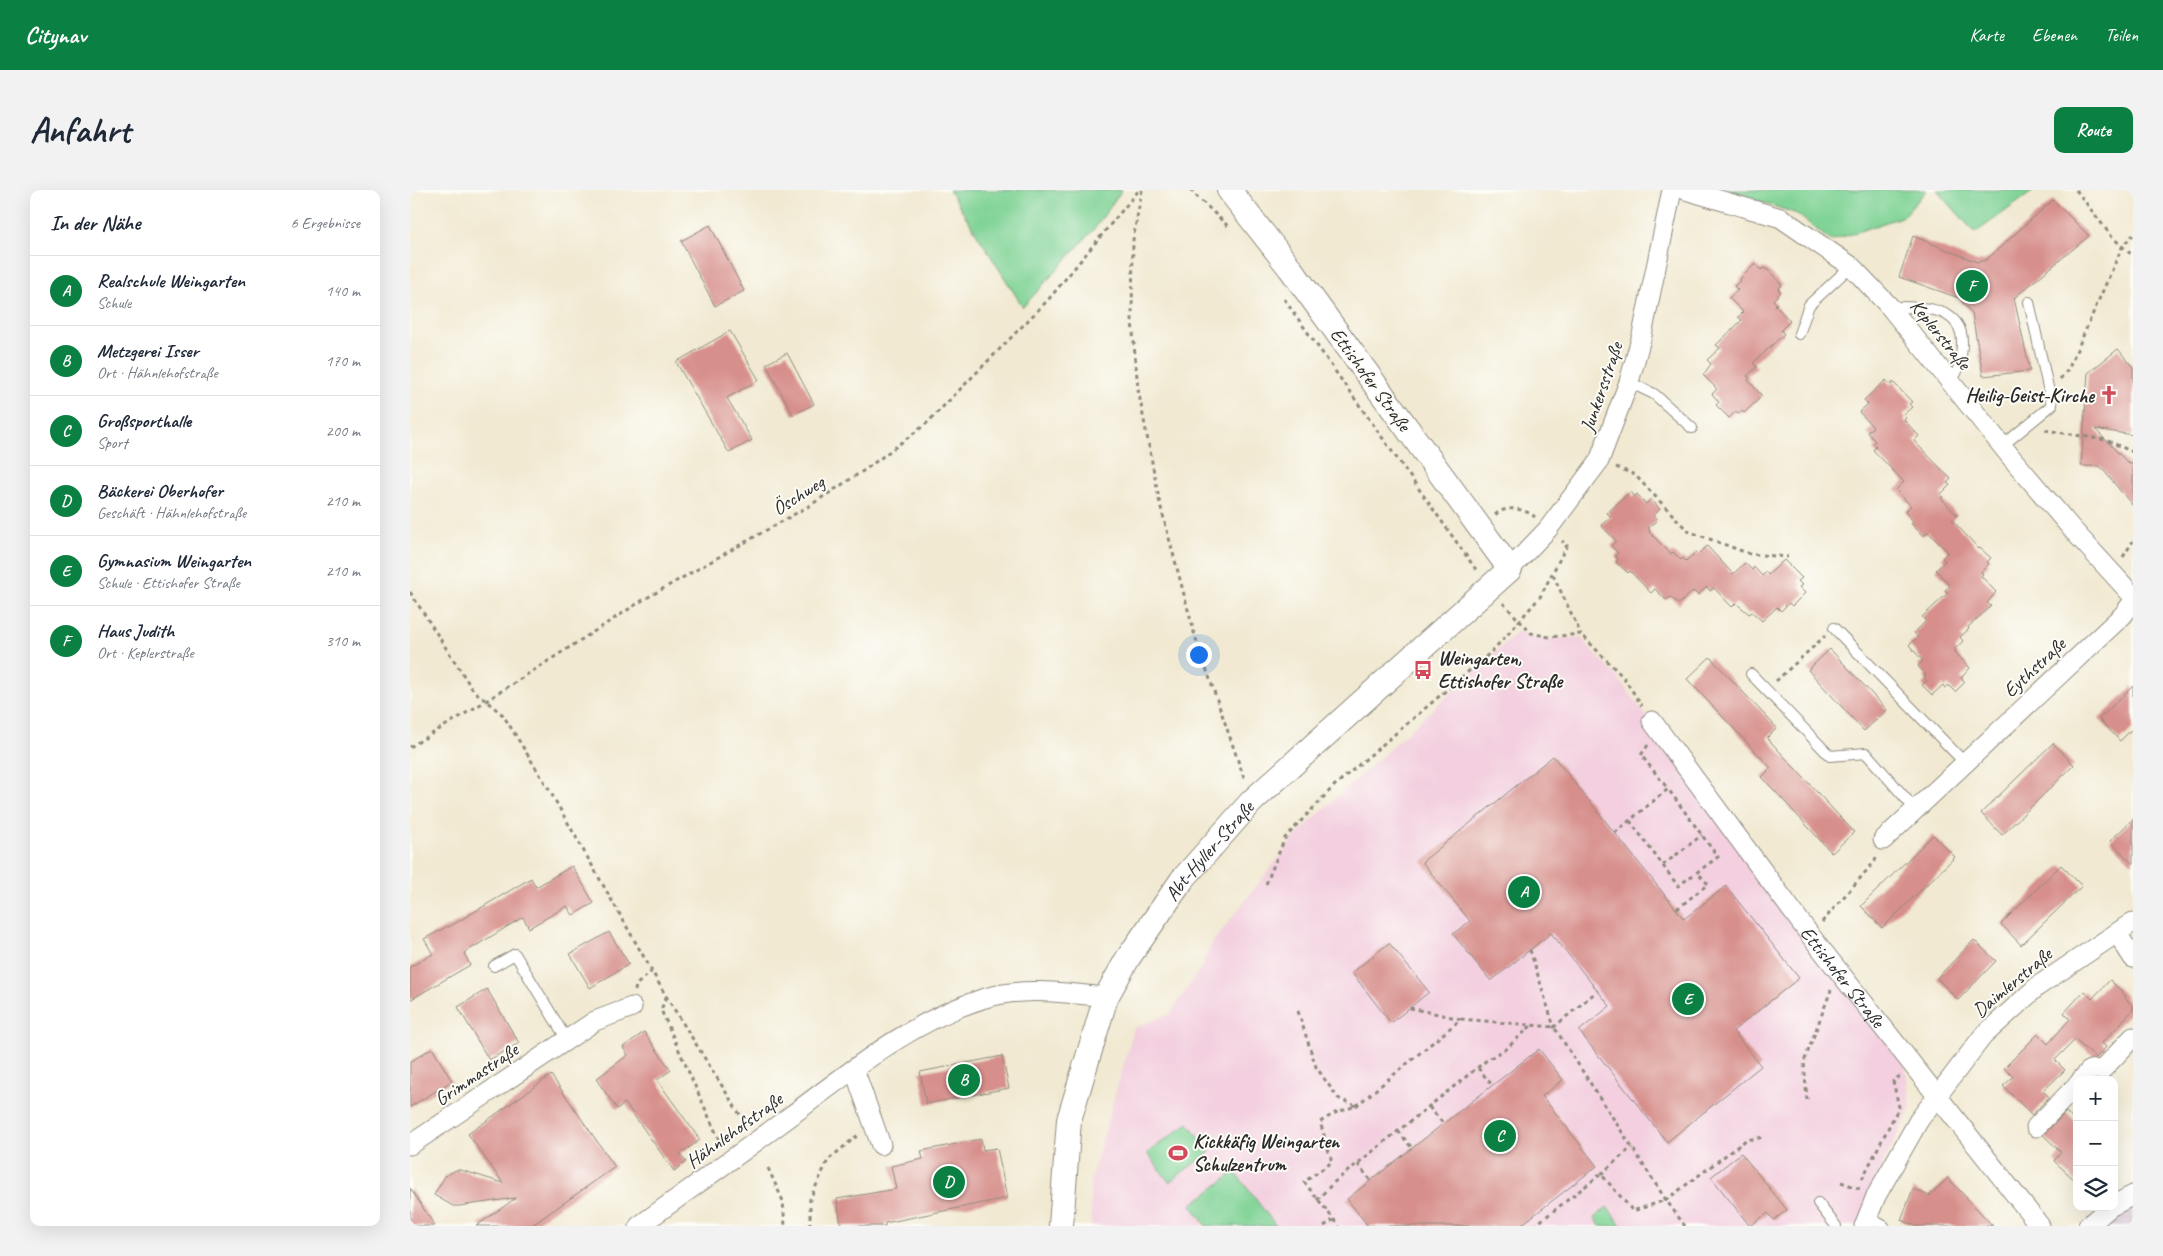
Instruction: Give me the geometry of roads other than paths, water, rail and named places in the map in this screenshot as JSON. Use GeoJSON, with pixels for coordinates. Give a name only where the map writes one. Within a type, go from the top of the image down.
{"type":"FeatureCollection","features":[{"type":"Feature","properties":{"kind":"street","name":"Ettishofer Straße"},"geometry":{"type":"LineString","coordinates":[[1229,190],[1290,268],[1510,569]]}},
{"type":"Feature","properties":{"kind":"street","name":"Junkersstraße"},"geometry":{"type":"LineString","coordinates":[[1510,569],[1548,529],[1599,461],[1629,382],[1642,335],[1672,190]]}},
{"type":"Feature","properties":{"kind":"street","name":"Keplerstraße"},"geometry":{"type":"LineString","coordinates":[[1685,190],[1781,218],[1851,266],[1890,307],[1952,381],[2002,446],[2072,529],[2133,596]]}},
{"type":"Feature","properties":{"kind":"street","name":"Abt-Hyller-Straße"},"geometry":{"type":"LineString","coordinates":[[1062,1226],[1069,1120],[1106,997],[1128,958],[1182,880],[1252,801],[1510,569]]}},
{"type":"Feature","properties":{"kind":"street","name":"Eythstraße"},"geometry":{"type":"LineString","coordinates":[[1883,840],[2123,614],[2133,602]]}},
{"type":"Feature","properties":{"kind":"street","name":"Ettishofer Straße"},"geometry":{"type":"LineString","coordinates":[[1656,726],[1810,936],[2040,1226]]}},
{"type":"Feature","properties":{"kind":"street","name":"Daimlerstraße"},"geometry":{"type":"LineString","coordinates":[[1866,1221],[1876,1196],[1919,1120],[1983,1036],[2038,986],[2133,922]]}},
{"type":"Feature","properties":{"kind":"street"},"geometry":{"type":"LineString","coordinates":[[2117,933],[2133,958]]}},
{"type":"Feature","properties":{"kind":"street","name":"Hähnlehofstraße"},"geometry":{"type":"LineString","coordinates":[[639,1226],[895,1040],[932,1019],[984,999],[1036,990],[1106,997]]}},
{"type":"Feature","properties":{"kind":"street","name":"Grimmastraße"},"geometry":{"type":"LineString","coordinates":[[410,1145],[595,1022],[632,1006]]}},
{"type":"Feature","properties":{"kind":"street"},"geometry":{"type":"LineString","coordinates":[[2085,1076],[2090,1070],[2103,1069],[2133,1037]]}},
{"type":"Feature","properties":{"kind":"street"},"geometry":{"type":"LineString","coordinates":[[854,1069],[881,1145]]}},
{"type":"Feature","properties":{"kind":"street"},"geometry":{"type":"LineString","coordinates":[[2036,1128],[2073,1089]]}},
{"type":"Feature","properties":{"kind":"street"},"geometry":{"type":"LineString","coordinates":[[2118,1203],[2133,1195]]}},
{"type":"Feature","properties":{"kind":"street"},"geometry":{"type":"LineString","coordinates":[[2088,1226],[2105,1211]]}},
{"type":"Feature","properties":{"kind":"lane"},"geometry":{"type":"LineString","coordinates":[[1799,334],[1809,305],[1851,266]]}},
{"type":"Feature","properties":{"kind":"lane"},"geometry":{"type":"LineString","coordinates":[[2002,446],[2052,405],[2029,302]]}},
{"type":"Feature","properties":{"kind":"lane"},"geometry":{"type":"LineString","coordinates":[[1890,307],[1912,307],[1941,311],[1955,320],[1963,334],[1961,365],[1952,381]]}},
{"type":"Feature","properties":{"kind":"lane"},"geometry":{"type":"LineString","coordinates":[[1629,382],[1654,394],[1692,428]]}},
{"type":"Feature","properties":{"kind":"lane"},"geometry":{"type":"LineString","coordinates":[[1834,628],[1965,763]]}},
{"type":"Feature","properties":{"kind":"lane"},"geometry":{"type":"LineString","coordinates":[[1751,674],[1830,756],[1866,753],[1915,809]]}},
{"type":"Feature","properties":{"kind":"lane"},"geometry":{"type":"LineString","coordinates":[[494,966],[515,954],[567,1040]]}},
{"type":"Feature","properties":{"kind":"lane"},"geometry":{"type":"LineString","coordinates":[[1818,1203],[1836,1226]]}},
{"type":"Feature","properties":{"kind":"lane"},"geometry":{"type":"LineString","coordinates":[[1866,1221],[1884,1226]]}},
{"type":"Feature","properties":{"kind":"place","name":"Haus Judith"},"geometry":{"type":"Point","coordinates":[1972,286]}},
{"type":"Feature","properties":{"kind":"place","name":"Heilig-Geist-Kirche"},"geometry":{"type":"Point","coordinates":[2109,395]}},
{"type":"Feature","properties":{"kind":"place","name":"Weingarten, Ettishofer Straße"},"geometry":{"type":"Point","coordinates":[1423,670]}},
{"type":"Feature","properties":{"kind":"place","name":"Realschule Weingarten"},"geometry":{"type":"Point","coordinates":[1524,892]}},
{"type":"Feature","properties":{"kind":"place","name":"Gymnasium Weingarten"},"geometry":{"type":"Point","coordinates":[1688,999]}},
{"type":"Feature","properties":{"kind":"place","name":"Metzgerei Isser"},"geometry":{"type":"Point","coordinates":[964,1080]}},
{"type":"Feature","properties":{"kind":"place","name":"Großsporthalle"},"geometry":{"type":"Point","coordinates":[1500,1136]}},
{"type":"Feature","properties":{"kind":"place","name":"Kickkäfig Weingarten Schulzentrum"},"geometry":{"type":"Point","coordinates":[1178,1153]}},
{"type":"Feature","properties":{"kind":"place","name":"Bäckerei Oberhofer"},"geometry":{"type":"Point","coordinates":[949,1182]}}]}
